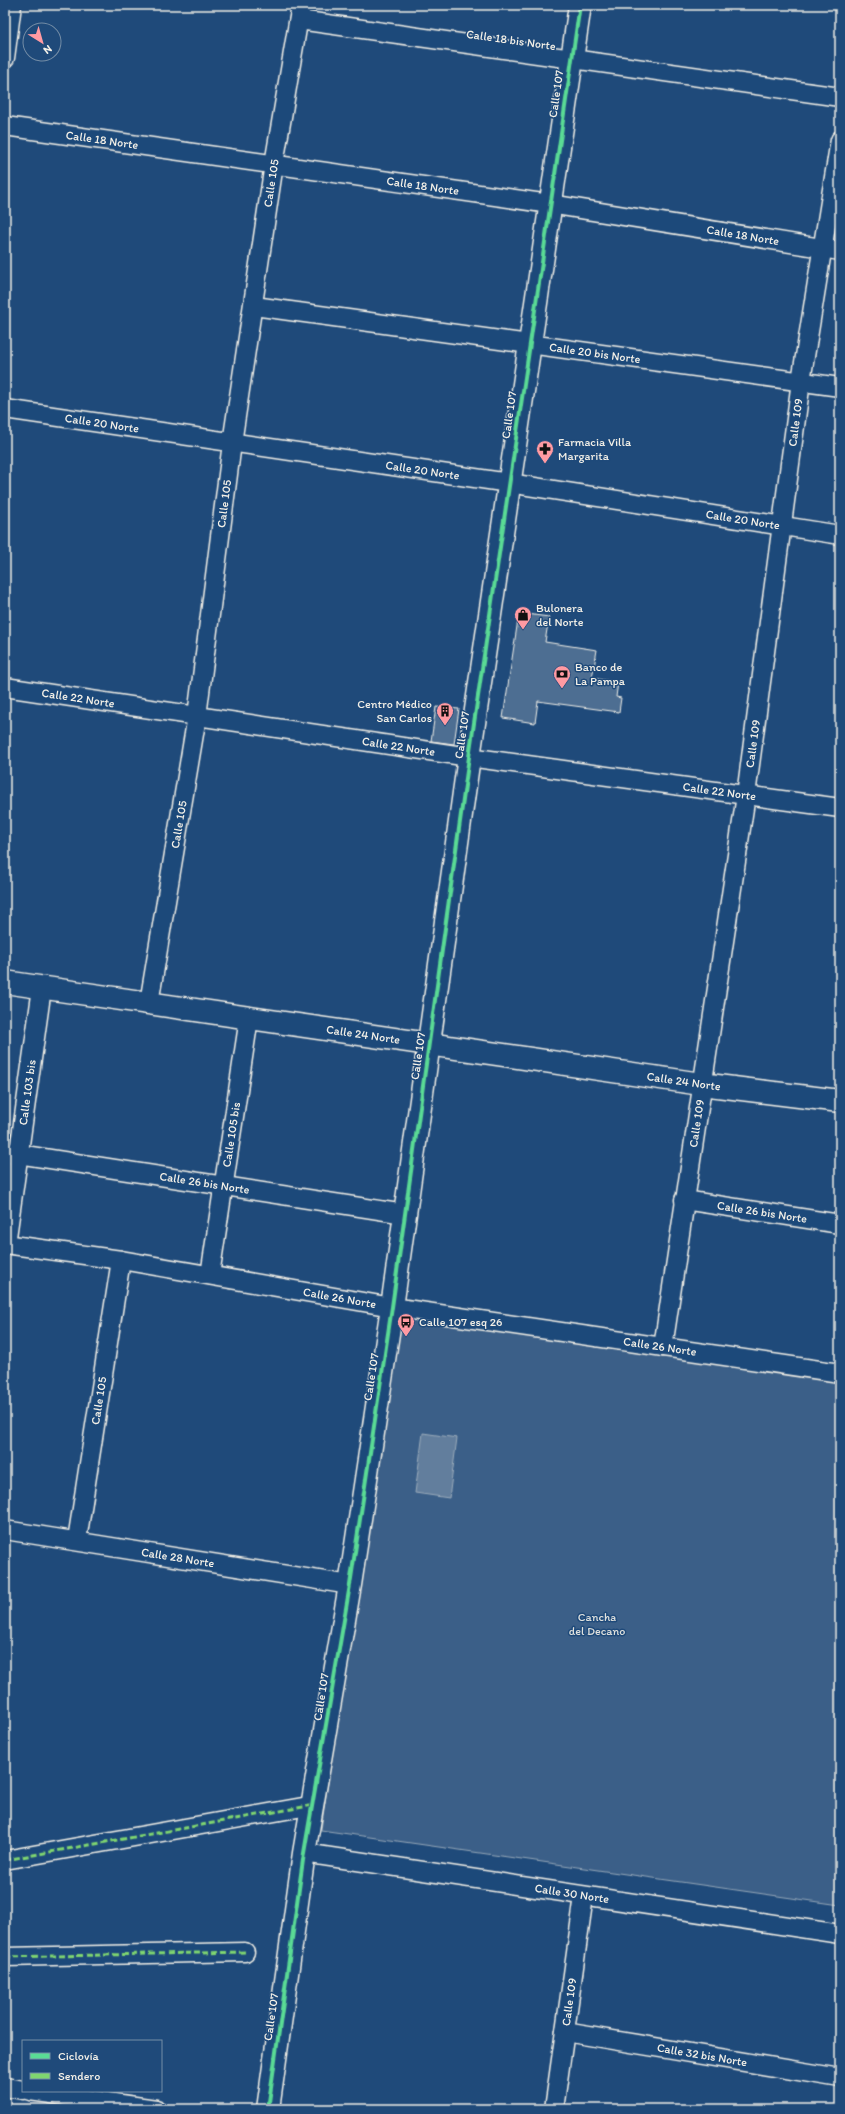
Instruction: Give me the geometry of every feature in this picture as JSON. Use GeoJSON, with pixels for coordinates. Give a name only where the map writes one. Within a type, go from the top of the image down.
{"type":"FeatureCollection","features":[{"type":"Feature","properties":{"kind":"street"},"geometry":{"type":"LineString","coordinates":[[5,58],[12,5]]}},
{"type":"Feature","properties":{"kind":"street","name":"Calle 107"},"geometry":{"type":"LineString","coordinates":[[268,2109],[304,1853],[314,1805],[350,1585],[392,1307],[469,757],[580,5]]}},
{"type":"Feature","properties":{"kind":"street","name":"Calle 18 bis Norte"},"geometry":{"type":"LineString","coordinates":[[300,13],[572,58],[840,97]]}},
{"type":"Feature","properties":{"kind":"street","name":"Calle 105"},"geometry":{"type":"LineString","coordinates":[[149,1003],[197,716],[232,444],[254,306],[274,164],[300,13]]}},
{"type":"Feature","properties":{"kind":"street","name":"Calle 18 Norte"},"geometry":{"type":"LineString","coordinates":[[5,126],[550,204],[832,249]]}},
{"type":"Feature","properties":{"kind":"street","name":"Calle 109"},"geometry":{"type":"LineString","coordinates":[[663,1347],[701,1084],[746,795],[801,381],[832,249],[840,140]]}},
{"type":"Feature","properties":{"kind":"street","name":"Calle 20 bis Norte"},"geometry":{"type":"LineString","coordinates":[[254,306],[840,387]]}},
{"type":"Feature","properties":{"kind":"street","name":"Calle 20 Norte"},"geometry":{"type":"LineString","coordinates":[[5,409],[232,444],[509,482],[840,535]]}},
{"type":"Feature","properties":{"kind":"street","name":"Calle 22 Norte"},"geometry":{"type":"LineString","coordinates":[[5,687],[469,757],[840,808]]}},
{"type":"Feature","properties":{"kind":"street","name":"Calle 24 Norte"},"geometry":{"type":"LineString","coordinates":[[5,982],[701,1084],[840,1101]]}},
{"type":"Feature","properties":{"kind":"street","name":"Calle 103 bis"},"geometry":{"type":"LineString","coordinates":[[5,1244],[12,1153],[42,988]]}},
{"type":"Feature","properties":{"kind":"street","name":"Calle 105 bis"},"geometry":{"type":"LineString","coordinates":[[210,1275],[249,1018]]}},
{"type":"Feature","properties":{"kind":"street","name":"Calle 26 bis Norte"},"geometry":{"type":"LineString","coordinates":[[12,1153],[405,1214]]}},
{"type":"Feature","properties":{"kind":"street","name":"Calle 26 bis Norte"},"geometry":{"type":"LineString","coordinates":[[684,1200],[840,1224]]}},
{"type":"Feature","properties":{"kind":"street","name":"Calle 26 Norte"},"geometry":{"type":"LineString","coordinates":[[5,1244],[121,1260],[392,1307],[840,1373]]}},
{"type":"Feature","properties":{"kind":"street","name":"Calle 105"},"geometry":{"type":"LineString","coordinates":[[77,1540],[121,1260]]}},
{"type":"Feature","properties":{"kind":"street","name":"Calle 28 Norte"},"geometry":{"type":"LineString","coordinates":[[5,1530],[77,1540],[350,1585]]}},
{"type":"Feature","properties":{"kind":"street"},"geometry":{"type":"LineString","coordinates":[[5,1860],[314,1805]]}},
{"type":"Feature","properties":{"kind":"street","name":"Calle 30 Norte"},"geometry":{"type":"LineString","coordinates":[[304,1853],[840,1934]]}},
{"type":"Feature","properties":{"kind":"street","name":"Calle 109"},"geometry":{"type":"LineString","coordinates":[[554,2109],[584,1896]]}},
{"type":"Feature","properties":{"kind":"street"},"geometry":{"type":"LineString","coordinates":[[5,1957],[245,1952]]}},
{"type":"Feature","properties":{"kind":"street","name":"Calle 32 bis Norte"},"geometry":{"type":"LineString","coordinates":[[565,2032],[840,2078]]}},
{"type":"Feature","properties":{"kind":"street"},"geometry":{"type":"LineString","coordinates":[[5,2087],[22,2090]]}},
{"type":"Feature","properties":{"kind":"street"},"geometry":{"type":"LineString","coordinates":[[36,2092],[126,2107],[156,2109]]}},
{"type":"Feature","properties":{"kind":"green space","name":"Cancha del Decano"},"geometry":{"type":"Polygon","coordinates":[[[397,1313],[840,1377],[840,1905],[321,1830],[397,1313]]]}},
{"type":"Feature","properties":{"kind":"shaded area"},"geometry":{"type":"Polygon","coordinates":[[[423,1433],[457,1438],[449,1498],[415,1493],[423,1433]]]}},
{"type":"Feature","properties":{"kind":"building"},"geometry":{"type":"Polygon","coordinates":[[[519,613],[549,617],[545,642],[597,650],[592,678],[618,682],[616,697],[621,698],[619,712],[538,701],[535,723],[503,718],[519,613]]]}},
{"type":"Feature","properties":{"kind":"building","name":"Centro Médico San Carlos"},"geometry":{"type":"Polygon","coordinates":[[[436,707],[459,709],[454,744],[431,741],[436,707]]]}},
{"type":"Feature","properties":{"kind":"marked path"},"geometry":{"type":"LineString","coordinates":[[5,1860],[314,1805]]}},
{"type":"Feature","properties":{"kind":"marked path"},"geometry":{"type":"LineString","coordinates":[[5,1957],[245,1952]]}},
{"type":"Feature","properties":{"kind":"cycle path"},"geometry":{"type":"LineString","coordinates":[[268,2109],[304,1853],[350,1585],[392,1307],[469,757],[580,5]]}},
{"type":"Feature","properties":{"kind":"place","name":"Farmacia Villa Margarita"},"geometry":{"type":"Point","coordinates":[545,464]}},
{"type":"Feature","properties":{"kind":"place","name":"Bulonera del Norte"},"geometry":{"type":"Point","coordinates":[523,630]}},
{"type":"Feature","properties":{"kind":"place","name":"Banco de La Pampa"},"geometry":{"type":"Point","coordinates":[562,689]}},
{"type":"Feature","properties":{"kind":"place","name":"Centro Médico San Carlos"},"geometry":{"type":"Point","coordinates":[445,726]}},
{"type":"Feature","properties":{"kind":"place","name":"Calle 107 esq 26"},"geometry":{"type":"Point","coordinates":[406,1337]}}]}
